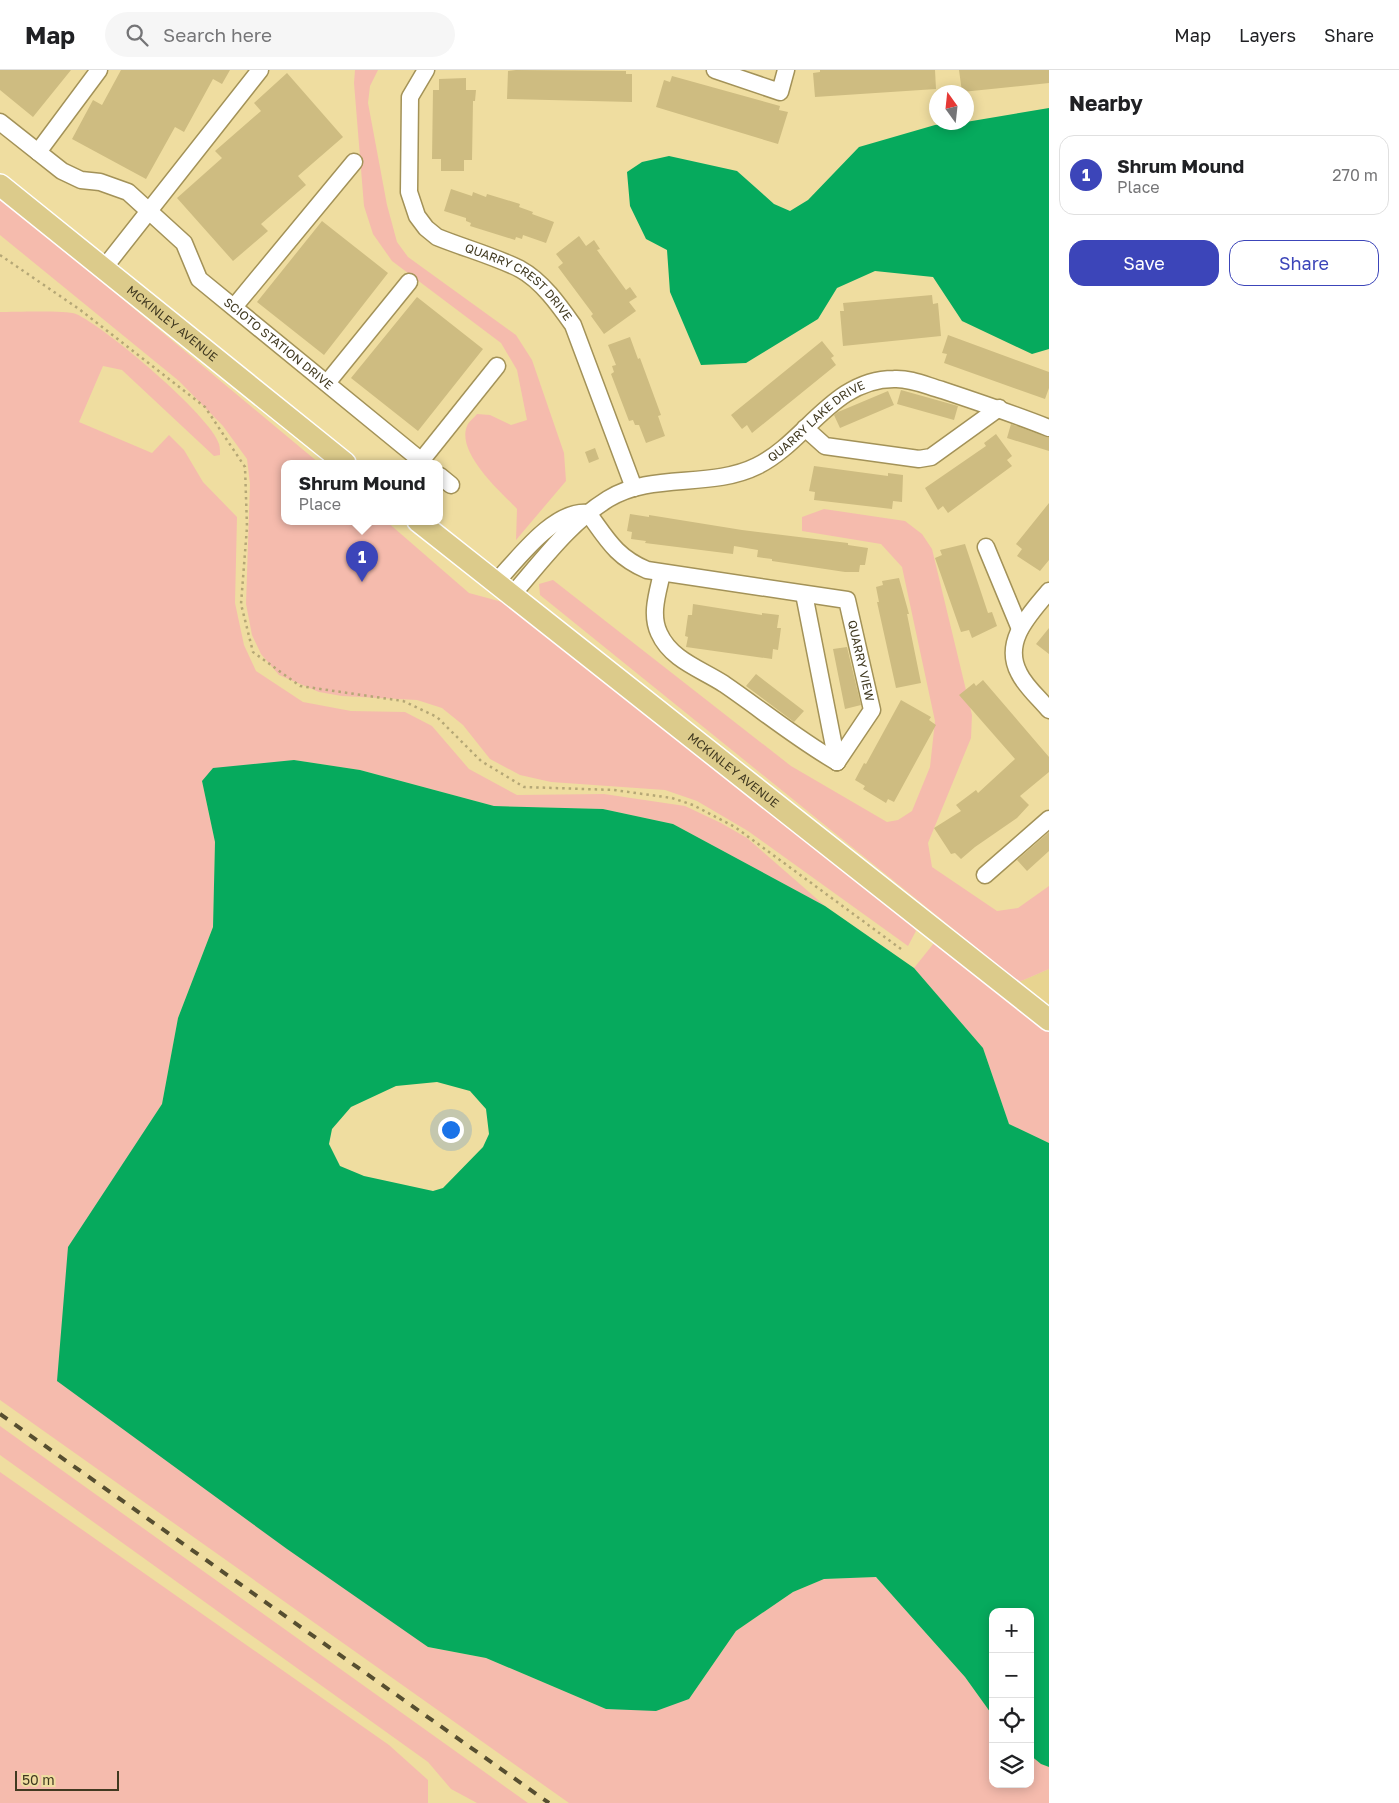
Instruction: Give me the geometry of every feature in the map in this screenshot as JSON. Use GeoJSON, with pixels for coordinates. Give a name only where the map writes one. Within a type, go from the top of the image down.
{"type":"FeatureCollection","features":[{"type":"Feature","properties":{"kind":"main road","name":"MCKINLEY AVENUE"},"geometry":{"type":"LineString","coordinates":[[0,185],[341,460]]}},
{"type":"Feature","properties":{"kind":"main road","name":"MCKINLEY AVENUE"},"geometry":{"type":"LineString","coordinates":[[423,525],[1049,1020]]}},
{"type":"Feature","properties":{"kind":"street"},"geometry":{"type":"LineString","coordinates":[[38,152],[99,70]]}},
{"type":"Feature","properties":{"kind":"street"},"geometry":{"type":"LineString","coordinates":[[104,268],[260,70]]}},
{"type":"Feature","properties":{"kind":"street","name":"QUARRY CREST DRIVE"},"geometry":{"type":"LineString","coordinates":[[426,70],[410,97],[409,192],[417,216],[426,228],[437,237],[521,270],[561,308],[573,325],[634,488]]}},
{"type":"Feature","properties":{"kind":"street"},"geometry":{"type":"LineString","coordinates":[[715,70],[780,92],[786,70]]}},
{"type":"Feature","properties":{"kind":"street","name":"SCIOTO STATION DRIVE"},"geometry":{"type":"LineString","coordinates":[[0,122],[62,171],[82,180],[100,182],[128,192],[184,244],[199,279],[420,460]]}},
{"type":"Feature","properties":{"kind":"street"},"geometry":{"type":"LineString","coordinates":[[234,307],[354,162]]}},
{"type":"Feature","properties":{"kind":"street"},"geometry":{"type":"LineString","coordinates":[[327,383],[409,282]]}},
{"type":"Feature","properties":{"kind":"street"},"geometry":{"type":"LineString","coordinates":[[424,460],[497,366]]}},
{"type":"Feature","properties":{"kind":"street","name":"QUARRY LAKE DRIVE"},"geometry":{"type":"LineString","coordinates":[[504,589],[573,514],[588,512],[610,498],[634,488],[743,473],[772,459],[842,396],[865,385],[894,379],[908,380],[999,408],[1049,428]]}},
{"type":"Feature","properties":{"kind":"street"},"geometry":{"type":"LineString","coordinates":[[805,428],[825,446],[919,459],[931,457],[999,408]]}},
{"type":"Feature","properties":{"kind":"street","name":"QUARRY VIEW"},"geometry":{"type":"LineString","coordinates":[[588,512],[619,554],[630,563],[662,573],[847,600],[872,710],[837,762]]}},
{"type":"Feature","properties":{"kind":"street"},"geometry":{"type":"LineString","coordinates":[[986,547],[1020,629]]}},
{"type":"Feature","properties":{"kind":"street"},"geometry":{"type":"LineString","coordinates":[[662,573],[654,618],[659,634],[674,653],[723,684],[804,742],[837,762]]}},
{"type":"Feature","properties":{"kind":"street"},"geometry":{"type":"LineString","coordinates":[[1049,591],[1020,629],[1015,640],[1015,664],[1019,675],[1049,710]]}},
{"type":"Feature","properties":{"kind":"street"},"geometry":{"type":"LineString","coordinates":[[804,594],[837,762]]}},
{"type":"Feature","properties":{"kind":"street"},"geometry":{"type":"LineString","coordinates":[[985,875],[1049,819]]}},
{"type":"Feature","properties":{"kind":"path"},"geometry":{"type":"LineString","coordinates":[[0,254],[79,309],[205,407],[245,467],[247,527],[241,604],[254,652],[300,686],[403,701],[437,717],[481,761],[524,787],[614,790],[672,798],[693,805],[735,827],[901,948]]}},
{"type":"Feature","properties":{"kind":"shaded area"},"geometry":{"type":"Polygon","coordinates":[[[355,70],[378,70],[370,86],[368,103],[387,205],[397,242],[408,257],[516,335],[532,360],[564,453],[566,481],[516,540],[517,509],[491,482],[474,460],[465,437],[468,424],[477,414],[490,415],[511,425],[527,420],[517,370],[501,343],[392,261],[373,234],[364,206],[354,83],[355,70]]]}},
{"type":"Feature","properties":{"kind":"shaded area"},"geometry":{"type":"Polygon","coordinates":[[[1049,108],[1049,349],[1032,354],[962,321],[933,277],[875,271],[837,288],[818,319],[746,363],[701,365],[670,292],[667,250],[646,239],[630,206],[627,172],[642,162],[669,156],[737,171],[774,204],[790,211],[808,200],[859,147],[929,127],[929,130],[974,130],[974,121],[1049,108]]]}},
{"type":"Feature","properties":{"kind":"shaded area"},"geometry":{"type":"Polygon","coordinates":[[[0,197],[315,460],[281,460],[281,525],[391,525],[469,593],[506,603],[730,779],[912,926],[916,931],[908,946],[748,831],[697,801],[665,790],[551,782],[520,775],[490,759],[463,725],[442,708],[417,700],[342,696],[319,692],[279,675],[261,654],[252,635],[246,604],[250,484],[247,459],[223,426],[179,381],[0,235],[0,197]]]}},
{"type":"Feature","properties":{"kind":"shaded area"},"geometry":{"type":"Polygon","coordinates":[[[0,312],[70,313],[76,314],[109,335],[155,373],[197,414],[212,431],[219,444],[220,455],[214,456],[122,370],[103,366],[79,422],[152,453],[169,435],[184,450],[203,482],[237,517],[235,603],[244,645],[256,671],[303,702],[351,711],[405,712],[432,726],[469,769],[517,795],[604,794],[685,806],[747,838],[825,906],[673,824],[603,809],[494,806],[360,770],[294,760],[202,781],[215,842],[213,927],[178,1018],[162,1104],[121,1169],[427,1647],[486,1658],[606,1709],[689,1699],[736,1631],[793,1592],[824,1579],[876,1577],[965,1677],[989,1710],[989,1788],[1034,1788],[1034,1758],[1049,1767],[1049,1803],[569,1803],[0,1400],[0,312]]]}},
{"type":"Feature","properties":{"kind":"shaded area"},"geometry":{"type":"Polygon","coordinates":[[[824,509],[905,521],[922,534],[932,549],[972,715],[971,738],[928,843],[932,867],[997,911],[1018,908],[1049,886],[1049,969],[1019,982],[540,595],[539,584],[553,580],[791,766],[887,822],[898,820],[912,811],[930,767],[935,721],[902,567],[881,544],[802,531],[802,517],[824,509]]]}},
{"type":"Feature","properties":{"kind":"shaded area"},"geometry":{"type":"Polygon","coordinates":[[[294,760],[360,770],[494,806],[603,809],[673,824],[825,906],[914,968],[983,1048],[1009,1124],[1049,1143],[1049,1767],[1034,1758],[1034,1608],[989,1608],[989,1710],[965,1677],[876,1577],[824,1579],[793,1592],[736,1631],[689,1699],[656,1711],[606,1709],[486,1658],[428,1647],[287,1549],[57,1381],[68,1247],[162,1104],[178,1018],[213,927],[215,842],[202,781],[213,768],[294,760]],[[437,1082],[396,1086],[351,1107],[332,1129],[329,1144],[340,1166],[364,1176],[433,1191],[443,1188],[483,1147],[489,1134],[486,1109],[470,1091],[437,1082]]]}},
{"type":"Feature","properties":{"kind":"shaded area"},"geometry":{"type":"Polygon","coordinates":[[[934,943],[1049,1032],[1049,1143],[1009,1124],[983,1048],[914,968],[934,943]]]}},
{"type":"Feature","properties":{"kind":"shaded area"},"geometry":{"type":"Polygon","coordinates":[[[1049,969],[1049,1006],[1019,982],[1049,969]]]}},
{"type":"Feature","properties":{"kind":"shaded area"},"geometry":{"type":"Polygon","coordinates":[[[0,1426],[528,1803],[477,1803],[451,1789],[428,1762],[0,1455],[0,1426]]]}},
{"type":"Feature","properties":{"kind":"shaded area"},"geometry":{"type":"Polygon","coordinates":[[[0,1472],[389,1745],[428,1780],[428,1803],[0,1803],[0,1472]]]}},
{"type":"Feature","properties":{"kind":"building"},"geometry":{"type":"Polygon","coordinates":[[[0,70],[71,70],[33,117],[0,90],[0,70]]]}},
{"type":"Feature","properties":{"kind":"building"},"geometry":{"type":"Polygon","coordinates":[[[121,70],[230,70],[222,84],[213,79],[184,132],[175,127],[146,179],[72,139],[93,100],[102,105],[121,70]]]}},
{"type":"Feature","properties":{"kind":"building"},"geometry":{"type":"Polygon","coordinates":[[[820,70],[935,70],[936,85],[929,85],[929,89],[815,97],[813,73],[820,72],[820,70]]]}},
{"type":"Feature","properties":{"kind":"building"},"geometry":{"type":"Polygon","coordinates":[[[959,70],[1049,70],[1049,83],[974,91],[974,85],[961,85],[959,70]]]}},
{"type":"Feature","properties":{"kind":"building"},"geometry":{"type":"Polygon","coordinates":[[[508,71],[626,71],[626,74],[632,74],[632,102],[507,99],[508,71]]]}},
{"type":"Feature","properties":{"kind":"building"},"geometry":{"type":"Polygon","coordinates":[[[287,73],[343,137],[298,176],[306,185],[261,224],[268,231],[233,261],[177,198],[222,158],[215,151],[261,111],[254,103],[287,73]]]}},
{"type":"Feature","properties":{"kind":"building"},"geometry":{"type":"Polygon","coordinates":[[[672,76],[780,106],[779,110],[788,112],[778,144],[656,107],[664,80],[670,82],[672,76]]]}},
{"type":"Feature","properties":{"kind":"building"},"geometry":{"type":"Polygon","coordinates":[[[466,78],[466,90],[476,90],[475,101],[473,101],[472,160],[464,160],[464,171],[441,171],[441,159],[432,159],[433,90],[439,90],[439,79],[466,78]]]}},
{"type":"Feature","properties":{"kind":"building"},"geometry":{"type":"Polygon","coordinates":[[[451,189],[472,196],[473,192],[486,197],[487,194],[520,204],[519,207],[533,212],[532,214],[554,222],[546,243],[523,235],[522,239],[516,237],[515,240],[470,226],[471,223],[466,221],[466,218],[444,211],[451,189]]]}},
{"type":"Feature","properties":{"kind":"building"},"geometry":{"type":"Polygon","coordinates":[[[322,221],[388,273],[324,355],[257,302],[322,221]]]}},
{"type":"Feature","properties":{"kind":"building"},"geometry":{"type":"Polygon","coordinates":[[[579,236],[586,246],[594,240],[600,249],[597,250],[626,290],[630,287],[637,297],[629,302],[636,311],[604,334],[591,316],[593,314],[558,267],[563,263],[556,254],[579,236]]]}},
{"type":"Feature","properties":{"kind":"building"},"geometry":{"type":"Polygon","coordinates":[[[932,295],[933,304],[938,303],[941,336],[843,346],[840,311],[844,311],[843,303],[932,295]]]}},
{"type":"Feature","properties":{"kind":"building"},"geometry":{"type":"Polygon","coordinates":[[[417,297],[483,349],[418,431],[351,378],[417,297]]]}},
{"type":"Feature","properties":{"kind":"building"},"geometry":{"type":"Polygon","coordinates":[[[948,335],[1049,372],[1049,388],[1045,399],[944,363],[947,354],[942,353],[948,335]]]}},
{"type":"Feature","properties":{"kind":"building"},"geometry":{"type":"Polygon","coordinates":[[[630,337],[638,359],[640,358],[661,415],[658,416],[665,436],[646,443],[639,425],[635,425],[633,420],[629,421],[611,374],[614,372],[612,366],[616,365],[608,345],[630,337]]]}},
{"type":"Feature","properties":{"kind":"building"},"geometry":{"type":"Polygon","coordinates":[[[822,341],[834,356],[831,358],[836,365],[752,433],[747,425],[742,429],[731,415],[822,341]]]}},
{"type":"Feature","properties":{"kind":"building"},"geometry":{"type":"Polygon","coordinates":[[[901,390],[958,406],[954,420],[897,404],[901,390]]]}},
{"type":"Feature","properties":{"kind":"building"},"geometry":{"type":"Polygon","coordinates":[[[888,391],[894,405],[840,428],[834,415],[888,391]]]}},
{"type":"Feature","properties":{"kind":"building"},"geometry":{"type":"Polygon","coordinates":[[[1011,424],[1049,438],[1049,451],[1007,438],[1011,424]]]}},
{"type":"Feature","properties":{"kind":"building"},"geometry":{"type":"Polygon","coordinates":[[[996,434],[1012,456],[1007,460],[1012,466],[948,513],[943,506],[938,510],[925,488],[986,446],[984,443],[996,434]]]}},
{"type":"Feature","properties":{"kind":"building"},"geometry":{"type":"Polygon","coordinates":[[[595,448],[599,459],[589,463],[585,452],[595,448]]]}},
{"type":"Feature","properties":{"kind":"building"},"geometry":{"type":"Polygon","coordinates":[[[814,466],[888,476],[888,473],[903,475],[902,502],[893,501],[892,509],[814,500],[815,492],[809,491],[814,466]]]}},
{"type":"Feature","properties":{"kind":"building"},"geometry":{"type":"Polygon","coordinates":[[[1049,503],[1049,560],[1040,571],[1017,556],[1022,549],[1016,544],[1049,503]]]}},
{"type":"Feature","properties":{"kind":"building"},"geometry":{"type":"Polygon","coordinates":[[[630,514],[649,517],[649,515],[742,530],[848,543],[848,545],[868,548],[865,565],[860,565],[859,572],[845,572],[772,561],[772,559],[757,557],[758,550],[734,546],[733,554],[645,543],[646,541],[631,539],[632,532],[627,531],[630,514]]]}},
{"type":"Feature","properties":{"kind":"building"},"geometry":{"type":"Polygon","coordinates":[[[965,544],[988,613],[992,612],[997,626],[972,638],[969,630],[961,632],[935,558],[942,555],[940,550],[965,544]]]}},
{"type":"Feature","properties":{"kind":"building"},"geometry":{"type":"Polygon","coordinates":[[[899,578],[909,614],[907,614],[921,683],[896,688],[877,602],[879,602],[876,587],[883,585],[882,581],[899,578]]]}},
{"type":"Feature","properties":{"kind":"building"},"geometry":{"type":"Polygon","coordinates":[[[693,604],[762,615],[762,613],[779,615],[777,628],[781,628],[778,650],[773,649],[772,659],[686,647],[688,637],[685,636],[688,615],[692,615],[693,604]]]}},
{"type":"Feature","properties":{"kind":"building"},"geometry":{"type":"Polygon","coordinates":[[[1049,628],[1049,654],[1036,644],[1049,628]]]}},
{"type":"Feature","properties":{"kind":"building"},"geometry":{"type":"Polygon","coordinates":[[[847,647],[861,705],[845,709],[833,649],[847,647]]]}},
{"type":"Feature","properties":{"kind":"building"},"geometry":{"type":"Polygon","coordinates":[[[756,674],[804,711],[794,722],[746,686],[756,674]]]}},
{"type":"Feature","properties":{"kind":"building"},"geometry":{"type":"Polygon","coordinates":[[[983,680],[1049,757],[1049,772],[1020,796],[1029,805],[1017,818],[961,859],[955,853],[951,854],[934,828],[961,811],[956,805],[976,790],[978,793],[1015,759],[959,695],[974,683],[976,686],[983,680]]]}},
{"type":"Feature","properties":{"kind":"building"},"geometry":{"type":"Polygon","coordinates":[[[901,700],[931,717],[929,720],[936,725],[894,802],[888,799],[886,803],[863,789],[865,786],[855,780],[864,763],[866,764],[901,700]]]}},
{"type":"Feature","properties":{"kind":"building"},"geometry":{"type":"Polygon","coordinates":[[[1049,832],[1049,851],[1027,871],[1017,860],[1049,832]]]}},
{"type":"Feature","properties":{"kind":"railway"},"geometry":{"type":"LineString","coordinates":[[0,1414],[549,1803]]}},
{"type":"Feature","properties":{"kind":"place","name":"Shrum Mound"},"geometry":{"type":"Point","coordinates":[362,582]}}]}
